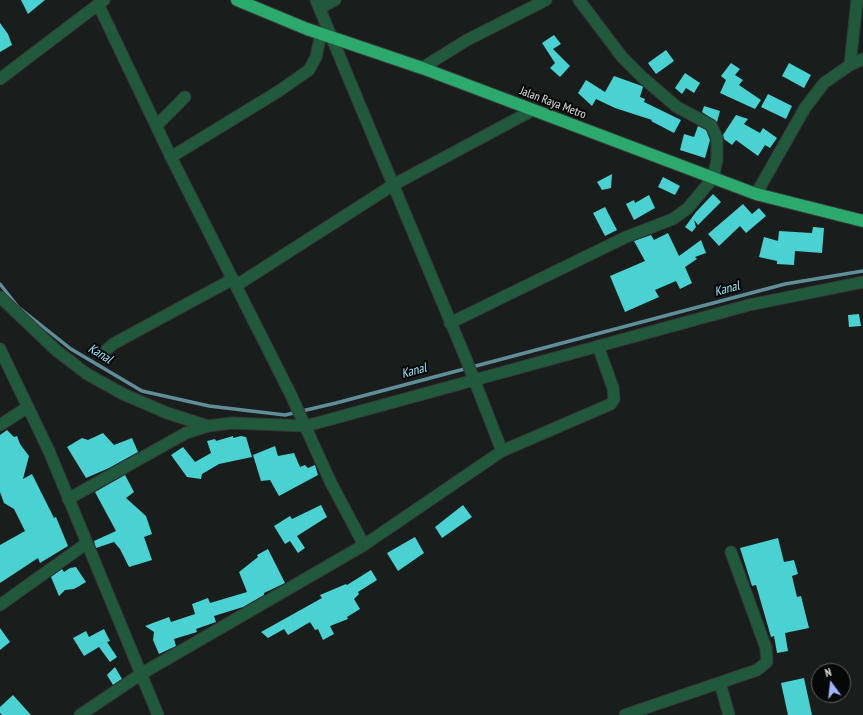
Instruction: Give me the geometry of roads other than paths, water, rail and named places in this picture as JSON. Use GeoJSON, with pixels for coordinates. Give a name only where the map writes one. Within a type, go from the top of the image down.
{"type":"FeatureCollection","features":[{"type":"Feature","properties":{"kind":"highway","name":"Jalan Raya Metro"},"geometry":{"type":"LineString","coordinates":[[237,0],[321,34],[422,68],[756,194],[863,221]]}},
{"type":"Feature","properties":{"kind":"street"},"geometry":{"type":"LineString","coordinates":[[335,0],[318,4],[466,359],[502,451]]}},
{"type":"Feature","properties":{"kind":"street"},"geometry":{"type":"LineString","coordinates":[[422,68],[468,40],[546,0]]}},
{"type":"Feature","properties":{"kind":"street"},"geometry":{"type":"LineString","coordinates":[[450,323],[626,237],[673,219],[688,208],[713,178],[717,160],[717,138],[711,125],[677,107],[642,77],[622,57],[579,0]]}},
{"type":"Feature","properties":{"kind":"street"},"geometry":{"type":"LineString","coordinates":[[850,65],[857,0]]}},
{"type":"Feature","properties":{"kind":"street"},"geometry":{"type":"LineString","coordinates":[[0,79],[101,2],[171,157],[304,421],[331,483],[364,545]]}},
{"type":"Feature","properties":{"kind":"street"},"geometry":{"type":"LineString","coordinates":[[171,157],[280,91],[309,70],[316,57],[321,34]]}},
{"type":"Feature","properties":{"kind":"street"},"geometry":{"type":"LineString","coordinates":[[756,194],[805,108],[824,83],[850,65],[863,59]]}},
{"type":"Feature","properties":{"kind":"street"},"geometry":{"type":"LineString","coordinates":[[157,125],[184,97]]}},
{"type":"Feature","properties":{"kind":"street"},"geometry":{"type":"LineString","coordinates":[[102,354],[113,344],[235,282],[394,185],[532,110]]}},
{"type":"Feature","properties":{"kind":"street"},"geometry":{"type":"LineString","coordinates":[[68,499],[186,433],[208,426],[304,421],[472,376],[598,346],[749,305],[863,282]]}},
{"type":"Feature","properties":{"kind":"street"},"geometry":{"type":"LineString","coordinates":[[0,297],[57,351],[87,374],[123,394],[167,413],[208,426]]}},
{"type":"Feature","properties":{"kind":"street"},"geometry":{"type":"LineString","coordinates":[[80,715],[141,674],[364,545],[502,451],[611,404],[614,399],[613,388],[598,346]]}},
{"type":"Feature","properties":{"kind":"street"},"geometry":{"type":"LineString","coordinates":[[0,349],[28,407],[87,543],[158,715]]}},
{"type":"Feature","properties":{"kind":"street"},"geometry":{"type":"LineString","coordinates":[[0,425],[28,407]]}},
{"type":"Feature","properties":{"kind":"street"},"geometry":{"type":"LineString","coordinates":[[0,605],[87,543]]}},
{"type":"Feature","properties":{"kind":"street"},"geometry":{"type":"LineString","coordinates":[[626,715],[757,670],[767,662],[766,648],[731,552]]}},
{"type":"Feature","properties":{"kind":"street"},"geometry":{"type":"LineString","coordinates":[[720,683],[729,715]]}},
{"type":"Feature","properties":{"kind":"waterway","name":"Kanal"},"geometry":{"type":"LineString","coordinates":[[0,284],[18,307],[71,349],[142,391],[209,406],[285,415],[336,403],[785,284],[863,271]]}}]}
